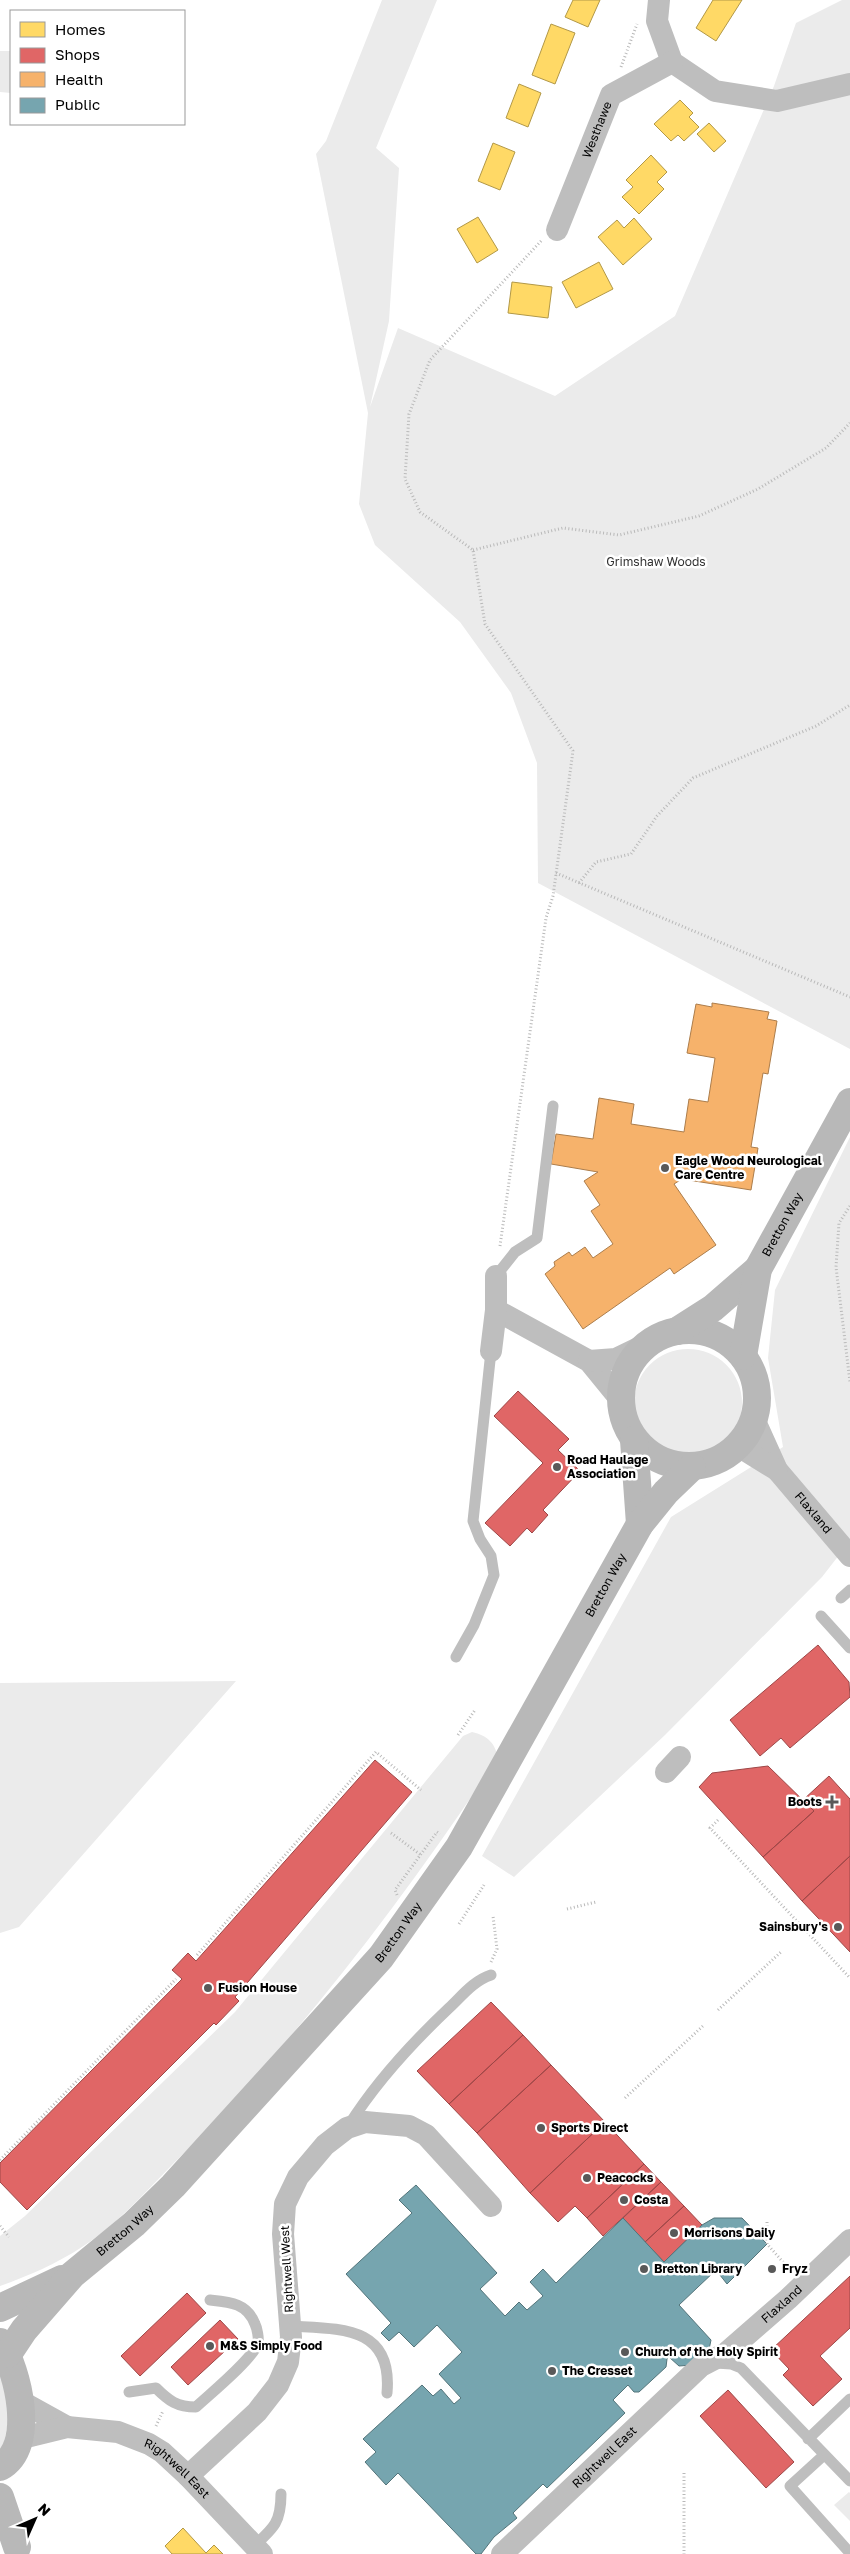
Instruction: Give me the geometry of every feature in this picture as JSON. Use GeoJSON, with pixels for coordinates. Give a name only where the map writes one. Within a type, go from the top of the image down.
{"type":"FeatureCollection","features":[{"type":"Feature","properties":{"kind":"street"},"geometry":{"type":"LineString","coordinates":[[659,0],[657,21],[672,62],[715,90],[777,101],[850,84]]}},
{"type":"Feature","properties":{"kind":"street","name":"Westhawe"},"geometry":{"type":"LineString","coordinates":[[557,230],[611,95],[672,62]]}},
{"type":"Feature","properties":{"kind":"street","name":"Bretton Way"},"geometry":{"type":"LineString","coordinates":[[743,1356],[758,1269],[850,1102]]}},
{"type":"Feature","properties":{"kind":"street","name":"Bretton Way"},"geometry":{"type":"LineString","coordinates":[[678,1330],[713,1308],[758,1269]]}},
{"type":"Feature","properties":{"kind":"street"},"geometry":{"type":"LineString","coordinates":[[491,1351],[496,1310],[496,1276]]}},
{"type":"Feature","properties":{"kind":"street"},"geometry":{"type":"LineString","coordinates":[[496,1310],[589,1361],[620,1399]]}},
{"type":"Feature","properties":{"kind":"street"},"geometry":{"type":"LineString","coordinates":[[589,1361],[616,1359],[661,1335],[678,1330],[696,1330],[714,1334],[730,1343],[743,1356],[751,1370],[756,1386],[757,1402],[754,1418],[748,1433],[738,1446],[717,1460],[692,1467],[673,1465],[655,1458],[634,1440]]}},
{"type":"Feature","properties":{"kind":"street"},"geometry":{"type":"LineString","coordinates":[[640,1524],[634,1440],[622,1415],[620,1399],[623,1378],[632,1359],[647,1344]]}},
{"type":"Feature","properties":{"kind":"street","name":"Flaxland"},"geometry":{"type":"LineString","coordinates":[[754,1418],[777,1470],[850,1556]]}},
{"type":"Feature","properties":{"kind":"street","name":"Flaxland"},"geometry":{"type":"LineString","coordinates":[[738,1446],[777,1470]]}},
{"type":"Feature","properties":{"kind":"street","name":"Bretton Way"},"geometry":{"type":"LineString","coordinates":[[4,2348],[24,2330],[72,2275],[134,2224],[173,2186],[381,1957],[459,1847],[640,1524],[666,1492],[692,1467]]}},
{"type":"Feature","properties":{"kind":"street","name":"Rightwell West"},"geometry":{"type":"LineString","coordinates":[[188,2476],[257,2412],[278,2385],[288,2362],[290,2326],[283,2234],[285,2204],[298,2177],[325,2146],[347,2128],[365,2122],[409,2126],[426,2135],[491,2206]]}},
{"type":"Feature","properties":{"kind":"street","name":"Flaxland"},"geometry":{"type":"LineString","coordinates":[[709,2363],[726,2353],[850,2240]]}},
{"type":"Feature","properties":{"kind":"street","name":"Bretton Way"},"geometry":{"type":"LineString","coordinates":[[0,2308],[72,2275]]}},
{"type":"Feature","properties":{"kind":"street"},"geometry":{"type":"LineString","coordinates":[[0,2467],[13,2456],[22,2417],[20,2401],[4,2348]]}},
{"type":"Feature","properties":{"kind":"street","name":"Rightwell East"},"geometry":{"type":"LineString","coordinates":[[502,2554],[701,2366],[709,2363]]}},
{"type":"Feature","properties":{"kind":"street","name":"Rightwell East"},"geometry":{"type":"LineString","coordinates":[[20,2401],[67,2427]]}},
{"type":"Feature","properties":{"kind":"street","name":"Rightwell East"},"geometry":{"type":"LineString","coordinates":[[18,2439],[67,2427],[118,2432],[149,2444],[162,2452],[188,2476],[258,2550]]}},
{"type":"Feature","properties":{"kind":"street"},"geometry":{"type":"LineString","coordinates":[[0,2497],[14,2544]]}},
{"type":"Feature","properties":{"kind":"lane"},"geometry":{"type":"LineString","coordinates":[[496,1276],[515,1252],[536,1238],[553,1106]]}},
{"type":"Feature","properties":{"kind":"lane"},"geometry":{"type":"LineString","coordinates":[[456,1657],[474,1624],[494,1575],[491,1556],[480,1539],[473,1521],[491,1351]]}},
{"type":"Feature","properties":{"kind":"lane"},"geometry":{"type":"LineString","coordinates":[[841,1598],[850,1590]]}},
{"type":"Feature","properties":{"kind":"lane"},"geometry":{"type":"LineString","coordinates":[[821,1616],[850,1648]]}},
{"type":"Feature","properties":{"kind":"lane"},"geometry":{"type":"LineString","coordinates":[[347,2128],[365,2100],[429,2028],[473,1984],[490,1970]]}},
{"type":"Feature","properties":{"kind":"lane"},"geometry":{"type":"LineString","coordinates":[[129,2392],[156,2388],[168,2400],[178,2406],[196,2408],[252,2353],[258,2341],[256,2326],[244,2306],[210,2300]]}},
{"type":"Feature","properties":{"kind":"lane"},"geometry":{"type":"LineString","coordinates":[[290,2326],[345,2329],[362,2336],[374,2346],[383,2358],[388,2370],[387,2393]]}},
{"type":"Feature","properties":{"kind":"lane"},"geometry":{"type":"LineString","coordinates":[[709,2363],[731,2364],[741,2368],[850,2481]]}},
{"type":"Feature","properties":{"kind":"lane"},"geometry":{"type":"LineString","coordinates":[[808,2438],[850,2399]]}},
{"type":"Feature","properties":{"kind":"lane"},"geometry":{"type":"LineString","coordinates":[[824,2455],[790,2486],[850,2553]]}},
{"type":"Feature","properties":{"kind":"lane"},"geometry":{"type":"LineString","coordinates":[[258,2550],[278,2520],[281,2494]]}},
{"type":"Feature","properties":{"kind":"path"},"geometry":{"type":"LineString","coordinates":[[611,95],[640,17]]}},
{"type":"Feature","properties":{"kind":"path"},"geometry":{"type":"LineString","coordinates":[[496,1276],[546,918],[553,896],[573,751],[485,624],[473,550],[420,512],[405,479],[409,414],[430,360],[537,245],[557,230]]}},
{"type":"Feature","properties":{"kind":"path"},"geometry":{"type":"LineString","coordinates":[[473,550],[563,528],[619,535],[698,516],[758,489],[826,448],[850,423]]}},
{"type":"Feature","properties":{"kind":"path"},"geometry":{"type":"LineString","coordinates":[[579,883],[596,862],[631,854],[658,816],[693,778],[816,726],[850,705]]}},
{"type":"Feature","properties":{"kind":"path"},"geometry":{"type":"LineString","coordinates":[[556,873],[850,997]]}},
{"type":"Feature","properties":{"kind":"path"},"geometry":{"type":"LineString","coordinates":[[850,1206],[839,1223],[836,1267],[850,1382]]}},
{"type":"Feature","properties":{"kind":"path"},"geometry":{"type":"LineString","coordinates":[[458,1735],[474,1710]]}},
{"type":"Feature","properties":{"kind":"path"},"geometry":{"type":"LineString","coordinates":[[197,1955],[376,1752],[421,1790]]}},
{"type":"Feature","properties":{"kind":"path"},"geometry":{"type":"LineString","coordinates":[[718,1820],[710,1828],[850,1978]]}},
{"type":"Feature","properties":{"kind":"path"},"geometry":{"type":"LineString","coordinates":[[391,1833],[421,1855]]}},
{"type":"Feature","properties":{"kind":"path"},"geometry":{"type":"LineString","coordinates":[[459,1924],[484,1885]]}},
{"type":"Feature","properties":{"kind":"path"},"geometry":{"type":"LineString","coordinates":[[567,1909],[596,1902]]}},
{"type":"Feature","properties":{"kind":"path"},"geometry":{"type":"LineString","coordinates":[[490,1970],[497,1949],[493,1916]]}},
{"type":"Feature","properties":{"kind":"path"},"geometry":{"type":"LineString","coordinates":[[718,2010],[782,1951]]}},
{"type":"Feature","properties":{"kind":"path"},"geometry":{"type":"LineString","coordinates":[[0,2160],[176,1979]]}},
{"type":"Feature","properties":{"kind":"path"},"geometry":{"type":"LineString","coordinates":[[625,2098],[704,2025]]}},
{"type":"Feature","properties":{"kind":"path"},"geometry":{"type":"LineString","coordinates":[[767,2222],[767,2244],[803,2284]]}},
{"type":"Feature","properties":{"kind":"path"},"geometry":{"type":"LineString","coordinates":[[0,2226],[9,2237]]}},
{"type":"Feature","properties":{"kind":"path"},"geometry":{"type":"LineString","coordinates":[[684,2473],[684,2554]]}},
{"type":"Feature","properties":{"kind":"green space","name":"Grimshaw Woods"},"geometry":{"type":"Polygon","coordinates":[[[382,0],[437,0],[376,148],[399,168],[389,321],[370,407],[398,328],[555,396],[675,316],[774,86],[796,23],[842,0],[850,0],[850,1049],[538,883],[537,763],[511,693],[460,622],[375,545],[359,504],[368,413],[316,154],[326,141],[382,0]]]}},
{"type":"Feature","properties":{"kind":"green space"},"geometry":{"type":"Polygon","coordinates":[[[0,51],[10,51],[10,93],[0,92],[0,51]]]}},
{"type":"Feature","properties":{"kind":"green space"},"geometry":{"type":"Polygon","coordinates":[[[850,1137],[850,1541],[822,1577],[665,1735],[514,1877],[482,1856],[671,1517],[783,1447],[768,1358],[775,1290],[850,1137]]]}},
{"type":"Feature","properties":{"kind":"green space"},"geometry":{"type":"Polygon","coordinates":[[[688,1349],[708,1354],[726,1365],[737,1383],[742,1403],[737,1423],[726,1441],[708,1452],[688,1457],[668,1452],[650,1441],[639,1423],[634,1403],[639,1383],[650,1365],[668,1354],[688,1349]]]}},
{"type":"Feature","properties":{"kind":"green space"},"geometry":{"type":"Polygon","coordinates":[[[236,1681],[19,1927],[0,1933],[0,1683],[236,1681]]]}},
{"type":"Feature","properties":{"kind":"green space"},"geometry":{"type":"Polygon","coordinates":[[[472,1732],[482,1735],[489,1740],[498,1757],[425,1863],[308,2015],[223,2112],[132,2206],[108,2228],[62,2259],[0,2286],[0,2236],[25,2216],[235,2012],[463,1736],[472,1732]]]}},
{"type":"Feature","properties":{"kind":"green space"},"geometry":{"type":"Polygon","coordinates":[[[0,2342],[15,2381],[0,2467],[0,2342]]]}},
{"type":"Feature","properties":{"kind":"green space"},"geometry":{"type":"Polygon","coordinates":[[[850,2493],[850,2521],[834,2505],[850,2493]]]}},
{"type":"Feature","properties":{"kind":"building: Homes"},"geometry":{"type":"Polygon","coordinates":[[[573,0],[600,0],[588,27],[565,17],[573,0]]]}},
{"type":"Feature","properties":{"kind":"building: Homes"},"geometry":{"type":"Polygon","coordinates":[[[713,0],[742,0],[716,41],[696,28],[713,0]]]}},
{"type":"Feature","properties":{"kind":"building: Homes"},"geometry":{"type":"Polygon","coordinates":[[[551,24],[575,33],[555,84],[532,75],[551,24]]]}},
{"type":"Feature","properties":{"kind":"building: Homes"},"geometry":{"type":"Polygon","coordinates":[[[519,84],[541,93],[528,127],[506,118],[519,84]]]}},
{"type":"Feature","properties":{"kind":"building: Homes"},"geometry":{"type":"Polygon","coordinates":[[[680,100],[693,113],[689,117],[699,127],[684,141],[678,135],[671,141],[654,124],[680,100]]]}},
{"type":"Feature","properties":{"kind":"building: Homes"},"geometry":{"type":"Polygon","coordinates":[[[709,123],[726,141],[714,152],[697,134],[709,123]]]}},
{"type":"Feature","properties":{"kind":"building: Homes"},"geometry":{"type":"Polygon","coordinates":[[[493,143],[515,152],[500,190],[478,181],[493,143]]]}},
{"type":"Feature","properties":{"kind":"building: Homes"},"geometry":{"type":"Polygon","coordinates":[[[651,155],[667,172],[657,182],[664,189],[639,214],[622,197],[633,187],[626,180],[651,155]]]}},
{"type":"Feature","properties":{"kind":"building: Homes"},"geometry":{"type":"Polygon","coordinates":[[[478,217],[498,250],[477,263],[457,229],[478,217]]]}},
{"type":"Feature","properties":{"kind":"building: Homes"},"geometry":{"type":"Polygon","coordinates":[[[634,218],[652,239],[623,265],[598,237],[617,220],[624,228],[634,218]]]}},
{"type":"Feature","properties":{"kind":"building: Homes"},"geometry":{"type":"Polygon","coordinates":[[[599,262],[613,289],[576,308],[562,282],[599,262]]]}},
{"type":"Feature","properties":{"kind":"building: Homes"},"geometry":{"type":"Polygon","coordinates":[[[512,282],[552,287],[548,318],[508,313],[512,282]]]}},
{"type":"Feature","properties":{"kind":"building: Homes"},"geometry":{"type":"Polygon","coordinates":[[[183,2528],[206,2553],[214,2545],[223,2554],[172,2554],[165,2546],[183,2528]]]}},
{"type":"Feature","properties":{"kind":"building: Shops","name":"Road Haulage Association"},"geometry":{"type":"Polygon","coordinates":[[[518,1391],[569,1439],[558,1450],[580,1471],[543,1510],[548,1515],[532,1533],[527,1528],[510,1546],[485,1523],[543,1463],[494,1416],[518,1391]]]}},
{"type":"Feature","properties":{"kind":"building: Shops"},"geometry":{"type":"Polygon","coordinates":[[[818,1645],[849,1682],[850,1697],[790,1748],[781,1738],[760,1756],[730,1720],[818,1645]]]}},
{"type":"Feature","properties":{"kind":"building: Shops","name":"Fusion House"},"geometry":{"type":"Polygon","coordinates":[[[375,1760],[412,1792],[235,1997],[239,2001],[216,2025],[214,2023],[27,2210],[0,2182],[0,2163],[182,1979],[172,1970],[188,1953],[196,1961],[375,1760]]]}},
{"type":"Feature","properties":{"kind":"building: Shops"},"geometry":{"type":"Polygon","coordinates":[[[768,1766],[814,1811],[763,1857],[699,1787],[712,1773],[768,1766]]]}},
{"type":"Feature","properties":{"kind":"building: Shops","name":"Boots"},"geometry":{"type":"Polygon","coordinates":[[[829,1776],[850,1799],[850,1856],[802,1901],[763,1857],[814,1811],[803,1800],[829,1776]]]}},
{"type":"Feature","properties":{"kind":"building: Shops","name":"Sainsbury's"},"geometry":{"type":"Polygon","coordinates":[[[850,1856],[850,1952],[802,1901],[850,1856]]]}},
{"type":"Feature","properties":{"kind":"building: Shops"},"geometry":{"type":"Polygon","coordinates":[[[491,2002],[523,2035],[449,2104],[417,2071],[491,2002]]]}},
{"type":"Feature","properties":{"kind":"building: Shops"},"geometry":{"type":"Polygon","coordinates":[[[523,2035],[551,2065],[477,2133],[449,2104],[523,2035]]]}},
{"type":"Feature","properties":{"kind":"building: Shops","name":"Sports Direct"},"geometry":{"type":"Polygon","coordinates":[[[551,2065],[605,2122],[530,2193],[477,2133],[551,2065]]]}},
{"type":"Feature","properties":{"kind":"building: Shops","name":"Peacocks"},"geometry":{"type":"Polygon","coordinates":[[[605,2122],[644,2164],[587,2218],[575,2206],[558,2222],[530,2193],[605,2122]]]}},
{"type":"Feature","properties":{"kind":"building: Shops","name":"Costa"},"geometry":{"type":"Polygon","coordinates":[[[644,2164],[661,2182],[603,2236],[587,2218],[644,2164]]]}},
{"type":"Feature","properties":{"kind":"building: Shops"},"geometry":{"type":"Polygon","coordinates":[[[661,2182],[684,2206],[645,2242],[623,2218],[661,2182]]]}},
{"type":"Feature","properties":{"kind":"building: Shops","name":"Morrisons Daily"},"geometry":{"type":"Polygon","coordinates":[[[684,2206],[702,2225],[664,2262],[645,2242],[684,2206]]]}},
{"type":"Feature","properties":{"kind":"building: Shops"},"geometry":{"type":"Polygon","coordinates":[[[850,2276],[850,2328],[820,2356],[842,2379],[813,2406],[783,2375],[789,2369],[771,2350],[850,2276]]]}},
{"type":"Feature","properties":{"kind":"building: Shops"},"geometry":{"type":"Polygon","coordinates":[[[187,2293],[206,2313],[140,2376],[121,2356],[187,2293]]]}},
{"type":"Feature","properties":{"kind":"building: Shops"},"geometry":{"type":"Polygon","coordinates":[[[220,2320],[238,2339],[188,2385],[171,2367],[220,2320]]]}},
{"type":"Feature","properties":{"kind":"building: Shops"},"geometry":{"type":"Polygon","coordinates":[[[728,2390],[794,2462],[766,2488],[700,2416],[728,2390]]]}},
{"type":"Feature","properties":{"kind":"building: Health","name":"Eagle Wood Neurological Care Centre"},"geometry":{"type":"Polygon","coordinates":[[[712,1003],[769,1012],[767,1019],[777,1021],[768,1074],[763,1073],[751,1147],[758,1148],[751,1190],[682,1179],[674,1184],[716,1245],[674,1274],[670,1268],[583,1329],[545,1274],[555,1266],[554,1262],[569,1252],[572,1256],[585,1247],[593,1258],[613,1244],[591,1211],[600,1205],[584,1181],[598,1172],[551,1164],[556,1134],[593,1139],[599,1098],[634,1104],[631,1124],[684,1132],[689,1099],[708,1102],[715,1058],[687,1053],[696,1004],[712,1007],[712,1003]]]}},
{"type":"Feature","properties":{"kind":"building: Public","name":"The Cresset"},"geometry":{"type":"Polygon","coordinates":[[[416,2185],[497,2273],[480,2289],[505,2316],[519,2302],[527,2310],[543,2296],[530,2282],[543,2269],[556,2283],[623,2218],[664,2262],[702,2225],[714,2218],[742,2218],[767,2244],[727,2284],[716,2270],[679,2305],[711,2340],[706,2364],[679,2366],[669,2357],[666,2367],[639,2392],[634,2392],[628,2385],[613,2400],[625,2413],[547,2488],[543,2484],[513,2513],[517,2518],[494,2537],[481,2554],[476,2554],[398,2473],[386,2485],[365,2462],[376,2452],[363,2439],[422,2385],[433,2396],[441,2389],[454,2404],[461,2398],[439,2374],[462,2352],[437,2325],[414,2347],[399,2332],[389,2341],[381,2333],[391,2323],[346,2274],[412,2213],[399,2200],[416,2185]]]}},
{"type":"Feature","properties":{"kind":"place","name":"Eagle Wood Neurological Care Centre"},"geometry":{"type":"Point","coordinates":[665,1168]}},
{"type":"Feature","properties":{"kind":"place","name":"Road Haulage Association"},"geometry":{"type":"Point","coordinates":[557,1467]}},
{"type":"Feature","properties":{"kind":"place","name":"Boots"},"geometry":{"type":"Point","coordinates":[832,1802]}},
{"type":"Feature","properties":{"kind":"place","name":"Sainsbury's"},"geometry":{"type":"Point","coordinates":[838,1927]}},
{"type":"Feature","properties":{"kind":"place","name":"Fusion House"},"geometry":{"type":"Point","coordinates":[208,1988]}},
{"type":"Feature","properties":{"kind":"place","name":"Sports Direct"},"geometry":{"type":"Point","coordinates":[541,2128]}},
{"type":"Feature","properties":{"kind":"place","name":"Peacocks"},"geometry":{"type":"Point","coordinates":[587,2178]}},
{"type":"Feature","properties":{"kind":"place","name":"Costa"},"geometry":{"type":"Point","coordinates":[624,2200]}},
{"type":"Feature","properties":{"kind":"place","name":"Morrisons Daily"},"geometry":{"type":"Point","coordinates":[674,2233]}},
{"type":"Feature","properties":{"kind":"place","name":"Bretton Library"},"geometry":{"type":"Point","coordinates":[644,2269]}},
{"type":"Feature","properties":{"kind":"place","name":"Fryz"},"geometry":{"type":"Point","coordinates":[772,2269]}},
{"type":"Feature","properties":{"kind":"place","name":"M&S Simply Food"},"geometry":{"type":"Point","coordinates":[210,2346]}},
{"type":"Feature","properties":{"kind":"place","name":"Church of the Holy Spirit"},"geometry":{"type":"Point","coordinates":[625,2352]}},
{"type":"Feature","properties":{"kind":"place","name":"The Cresset"},"geometry":{"type":"Point","coordinates":[552,2371]}}]}
